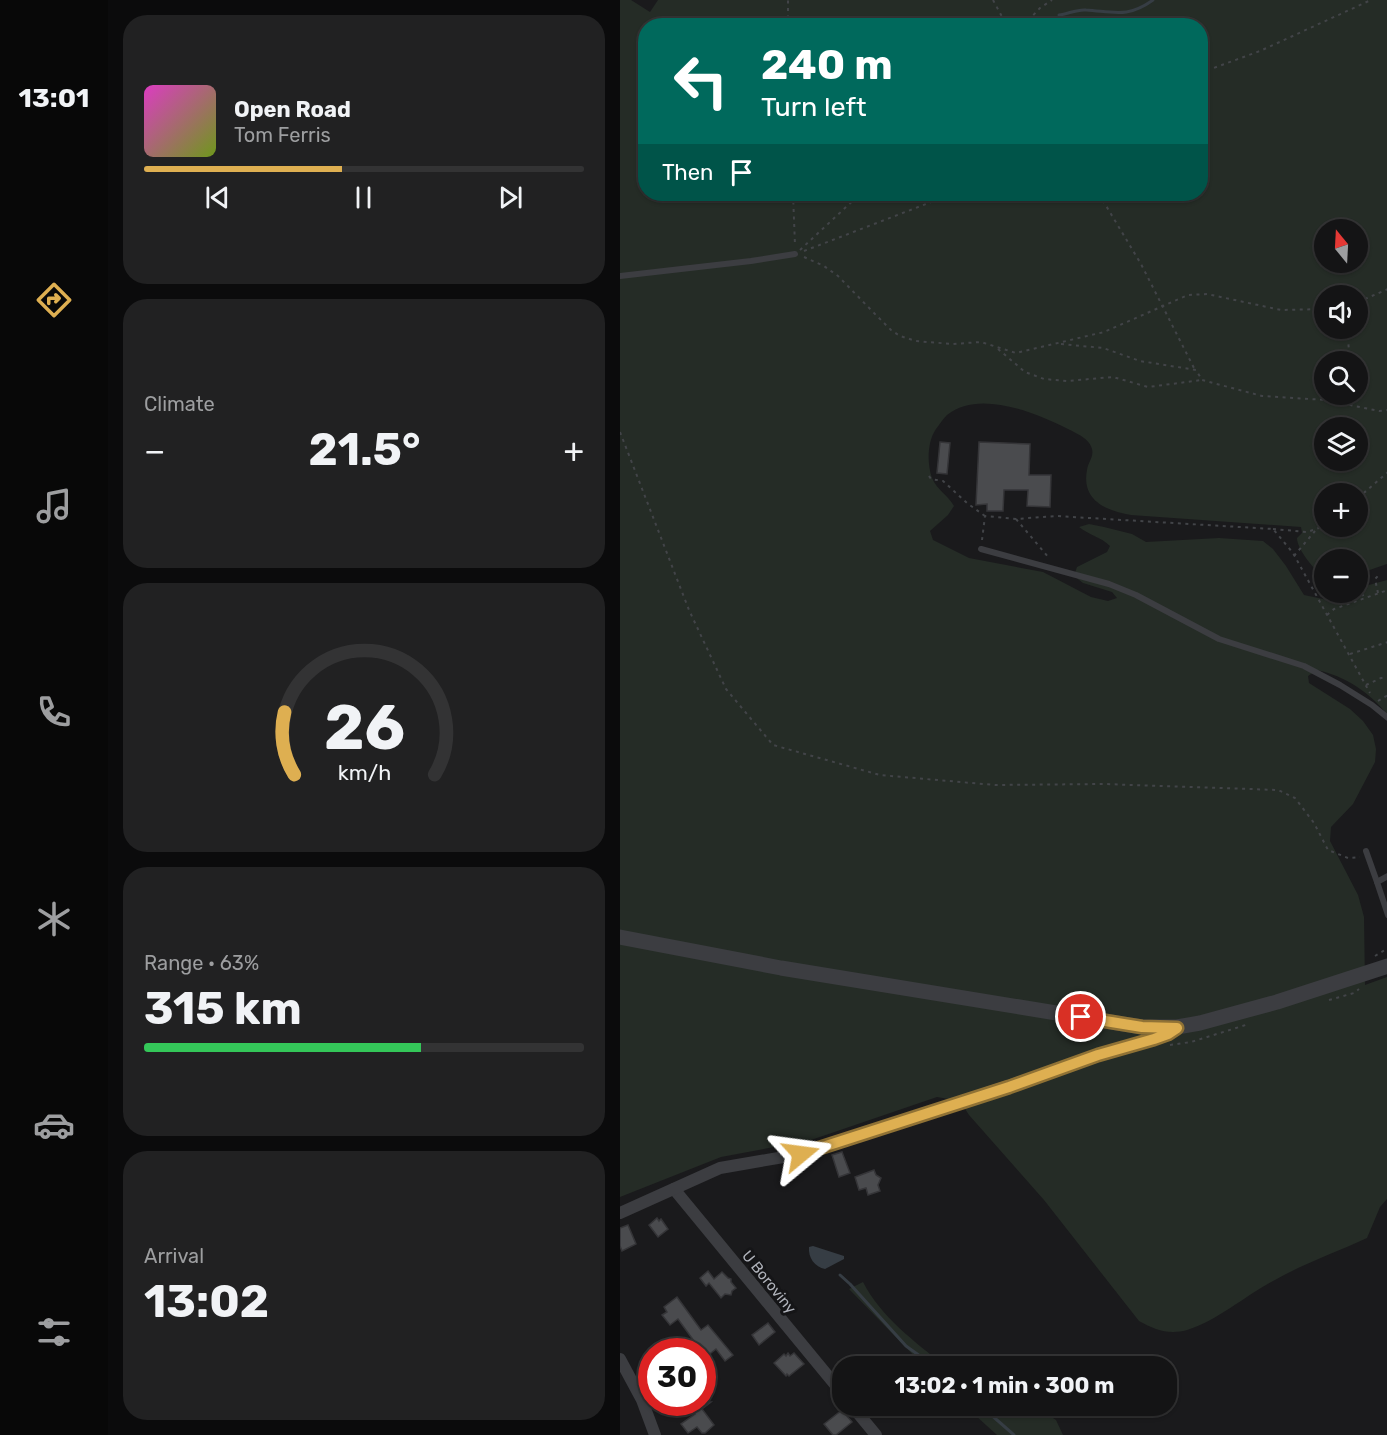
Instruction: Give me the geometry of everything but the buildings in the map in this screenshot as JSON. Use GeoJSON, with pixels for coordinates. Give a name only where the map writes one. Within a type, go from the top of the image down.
{"type":"FeatureCollection","features":[{"type":"Feature","properties":{"kind":"street"},"geometry":{"type":"LineString","coordinates":[[620,937],[781,968],[1142,1027],[1177,1028],[1232,1015],[1388,966]]}},
{"type":"Feature","properties":{"kind":"street"},"geometry":{"type":"LineString","coordinates":[[622,1212],[720,1168],[801,1154],[828,1146],[1098,1055],[1154,1039],[1177,1028]]}},
{"type":"Feature","properties":{"kind":"street","name":"U Boroviny"},"geometry":{"type":"LineString","coordinates":[[674,1189],[832,1381]]}},
{"type":"Feature","properties":{"kind":"street"},"geometry":{"type":"LineString","coordinates":[[620,1359],[642,1400],[655,1435]]}},
{"type":"Feature","properties":{"kind":"street"},"geometry":{"type":"LineString","coordinates":[[860,1416],[876,1435]]}},
{"type":"Feature","properties":{"kind":"lane"},"geometry":{"type":"LineString","coordinates":[[620,276],[795,254]]}},
{"type":"Feature","properties":{"kind":"lane"},"geometry":{"type":"LineString","coordinates":[[981,549],[1109,584],[1136,595],[1219,639],[1267,652],[1304,666],[1340,685],[1388,718]]}},
{"type":"Feature","properties":{"kind":"lane"},"geometry":{"type":"LineString","coordinates":[[1367,854],[1387,914]]}},
{"type":"Feature","properties":{"kind":"lane"},"geometry":{"type":"LineString","coordinates":[[1377,882],[1388,876]]}},
{"type":"Feature","properties":{"kind":"path"},"geometry":{"type":"LineString","coordinates":[[786,0],[788,18]]}},
{"type":"Feature","properties":{"kind":"path"},"geometry":{"type":"LineString","coordinates":[[993,0],[1003,18]]}},
{"type":"Feature","properties":{"kind":"path"},"geometry":{"type":"LineString","coordinates":[[1031,18],[1052,0]]}},
{"type":"Feature","properties":{"kind":"path"},"geometry":{"type":"LineString","coordinates":[[1208,70],[1260,51],[1371,0]]}},
{"type":"Feature","properties":{"kind":"path"},"geometry":{"type":"LineString","coordinates":[[793,201],[795,254]]}},
{"type":"Feature","properties":{"kind":"path"},"geometry":{"type":"LineString","coordinates":[[795,254],[852,201]]}},
{"type":"Feature","properties":{"kind":"path"},"geometry":{"type":"LineString","coordinates":[[795,254],[934,201]]}},
{"type":"Feature","properties":{"kind":"path"},"geometry":{"type":"LineString","coordinates":[[1103,201],[1141,264],[1202,380]]}},
{"type":"Feature","properties":{"kind":"path"},"geometry":{"type":"LineString","coordinates":[[795,254],[824,266],[838,276],[891,330],[900,336],[916,341],[952,344],[981,342],[1016,353],[1104,332],[1188,295],[1207,294],[1281,310],[1314,309]]}},
{"type":"Feature","properties":{"kind":"path"},"geometry":{"type":"LineString","coordinates":[[1368,298],[1388,289]]}},
{"type":"Feature","properties":{"kind":"path"},"geometry":{"type":"LineString","coordinates":[[1058,344],[1103,348],[1140,360],[1196,370]]}},
{"type":"Feature","properties":{"kind":"path"},"geometry":{"type":"LineString","coordinates":[[996,347],[1025,372],[1044,379],[1067,381],[1114,377],[1148,387],[1202,380],[1262,396],[1314,399]]}},
{"type":"Feature","properties":{"kind":"path"},"geometry":{"type":"LineString","coordinates":[[1350,405],[1379,411],[1388,410]]}},
{"type":"Feature","properties":{"kind":"path"},"geometry":{"type":"LineString","coordinates":[[620,432],[689,610],[726,689],[773,746],[880,776],[995,785],[1104,784],[1278,790],[1295,798],[1313,823],[1328,850],[1348,858],[1367,854]]}},
{"type":"Feature","properties":{"kind":"path"},"geometry":{"type":"LineString","coordinates":[[1368,489],[1388,472]]}},
{"type":"Feature","properties":{"kind":"path"},"geometry":{"type":"LineString","coordinates":[[929,476],[931,480],[943,481],[985,516],[1016,519],[1056,516],[1307,532],[1314,530]]}},
{"type":"Feature","properties":{"kind":"path"},"geometry":{"type":"LineString","coordinates":[[981,549],[985,516]]}},
{"type":"Feature","properties":{"kind":"path"},"geometry":{"type":"LineString","coordinates":[[1016,519],[1059,570]]}},
{"type":"Feature","properties":{"kind":"path"},"geometry":{"type":"LineString","coordinates":[[1273,529],[1294,556],[1371,694]]}},
{"type":"Feature","properties":{"kind":"path"},"geometry":{"type":"LineString","coordinates":[[1294,556],[1314,532]]}},
{"type":"Feature","properties":{"kind":"path"},"geometry":{"type":"LineString","coordinates":[[1378,593],[1375,579],[1380,574]]}},
{"type":"Feature","properties":{"kind":"path"},"geometry":{"type":"LineString","coordinates":[[1368,597],[1388,590]]}},
{"type":"Feature","properties":{"kind":"path"},"geometry":{"type":"LineString","coordinates":[[1327,615],[1334,609],[1350,603]]}},
{"type":"Feature","properties":{"kind":"path"},"geometry":{"type":"LineString","coordinates":[[1349,654],[1388,642]]}},
{"type":"Feature","properties":{"kind":"path"},"geometry":{"type":"LineString","coordinates":[[1366,685],[1381,678],[1388,678]]}},
{"type":"Feature","properties":{"kind":"path"},"geometry":{"type":"LineString","coordinates":[[1380,712],[1376,703],[1388,695]]}},
{"type":"Feature","properties":{"kind":"shaded area"},"geometry":{"type":"Polygon","coordinates":[[[620,0],[631,0],[650,12],[658,0],[1387,0],[1387,564],[1368,571],[1368,549],[1314,549],[1314,567],[1303,554],[1298,543],[1297,538],[1302,533],[1301,527],[1131,515],[1113,511],[1098,503],[1088,490],[1087,470],[1092,452],[1091,445],[1086,439],[1040,416],[1008,406],[975,404],[960,407],[947,415],[933,434],[929,466],[937,486],[954,506],[948,515],[930,531],[933,540],[969,558],[1043,572],[1091,597],[1108,601],[1117,598],[1112,592],[1083,583],[1074,576],[1077,567],[1107,552],[1110,546],[1079,527],[1089,524],[1132,534],[1146,542],[1219,538],[1263,541],[1273,549],[1286,566],[1304,595],[1314,597],[1314,603],[1368,603],[1368,585],[1387,580],[1387,714],[1364,692],[1337,676],[1317,670],[1308,676],[1309,683],[1350,709],[1363,721],[1373,735],[1376,749],[1375,762],[1353,804],[1331,827],[1330,841],[1358,895],[1364,917],[1365,985],[1387,977],[1387,1199],[1380,1207],[1367,1238],[1286,1274],[1199,1326],[1168,1332],[1139,1321],[1044,1200],[969,1115],[960,1101],[937,1097],[811,1140],[721,1157],[620,1197],[620,0]]]}},
{"type":"Feature","properties":{"kind":"shaded area"},"geometry":{"type":"Polygon","coordinates":[[[813,1246],[844,1256],[844,1259],[825,1269],[821,1268],[811,1258],[809,1247],[813,1246]]]}},
{"type":"Feature","properties":{"kind":"shaded area"},"geometry":{"type":"Polygon","coordinates":[[[863,1282],[870,1295],[889,1318],[933,1356],[914,1356],[849,1289],[863,1282]]]}},
{"type":"Feature","properties":{"kind":"shaded area"},"geometry":{"type":"Polygon","coordinates":[[[976,1416],[1050,1416],[1056,1420],[1063,1435],[997,1435],[976,1416]]]}},
{"type":"Feature","properties":{"kind":"waterway"},"geometry":{"type":"LineString","coordinates":[[1059,15],[1083,10],[1128,12],[1153,0]]}},
{"type":"Feature","properties":{"kind":"waterway"},"geometry":{"type":"LineString","coordinates":[[840,1275],[906,1346],[920,1356]]}},
{"type":"Feature","properties":{"kind":"waterway"},"geometry":{"type":"LineString","coordinates":[[992,1416],[1014,1435]]}},
{"type":"Feature","properties":{"kind":"route"},"geometry":{"type":"LineString","coordinates":[[801,1154],[1009,1087],[1098,1055],[1154,1039],[1177,1028],[1142,1027],[1081,1017]]}}]}
